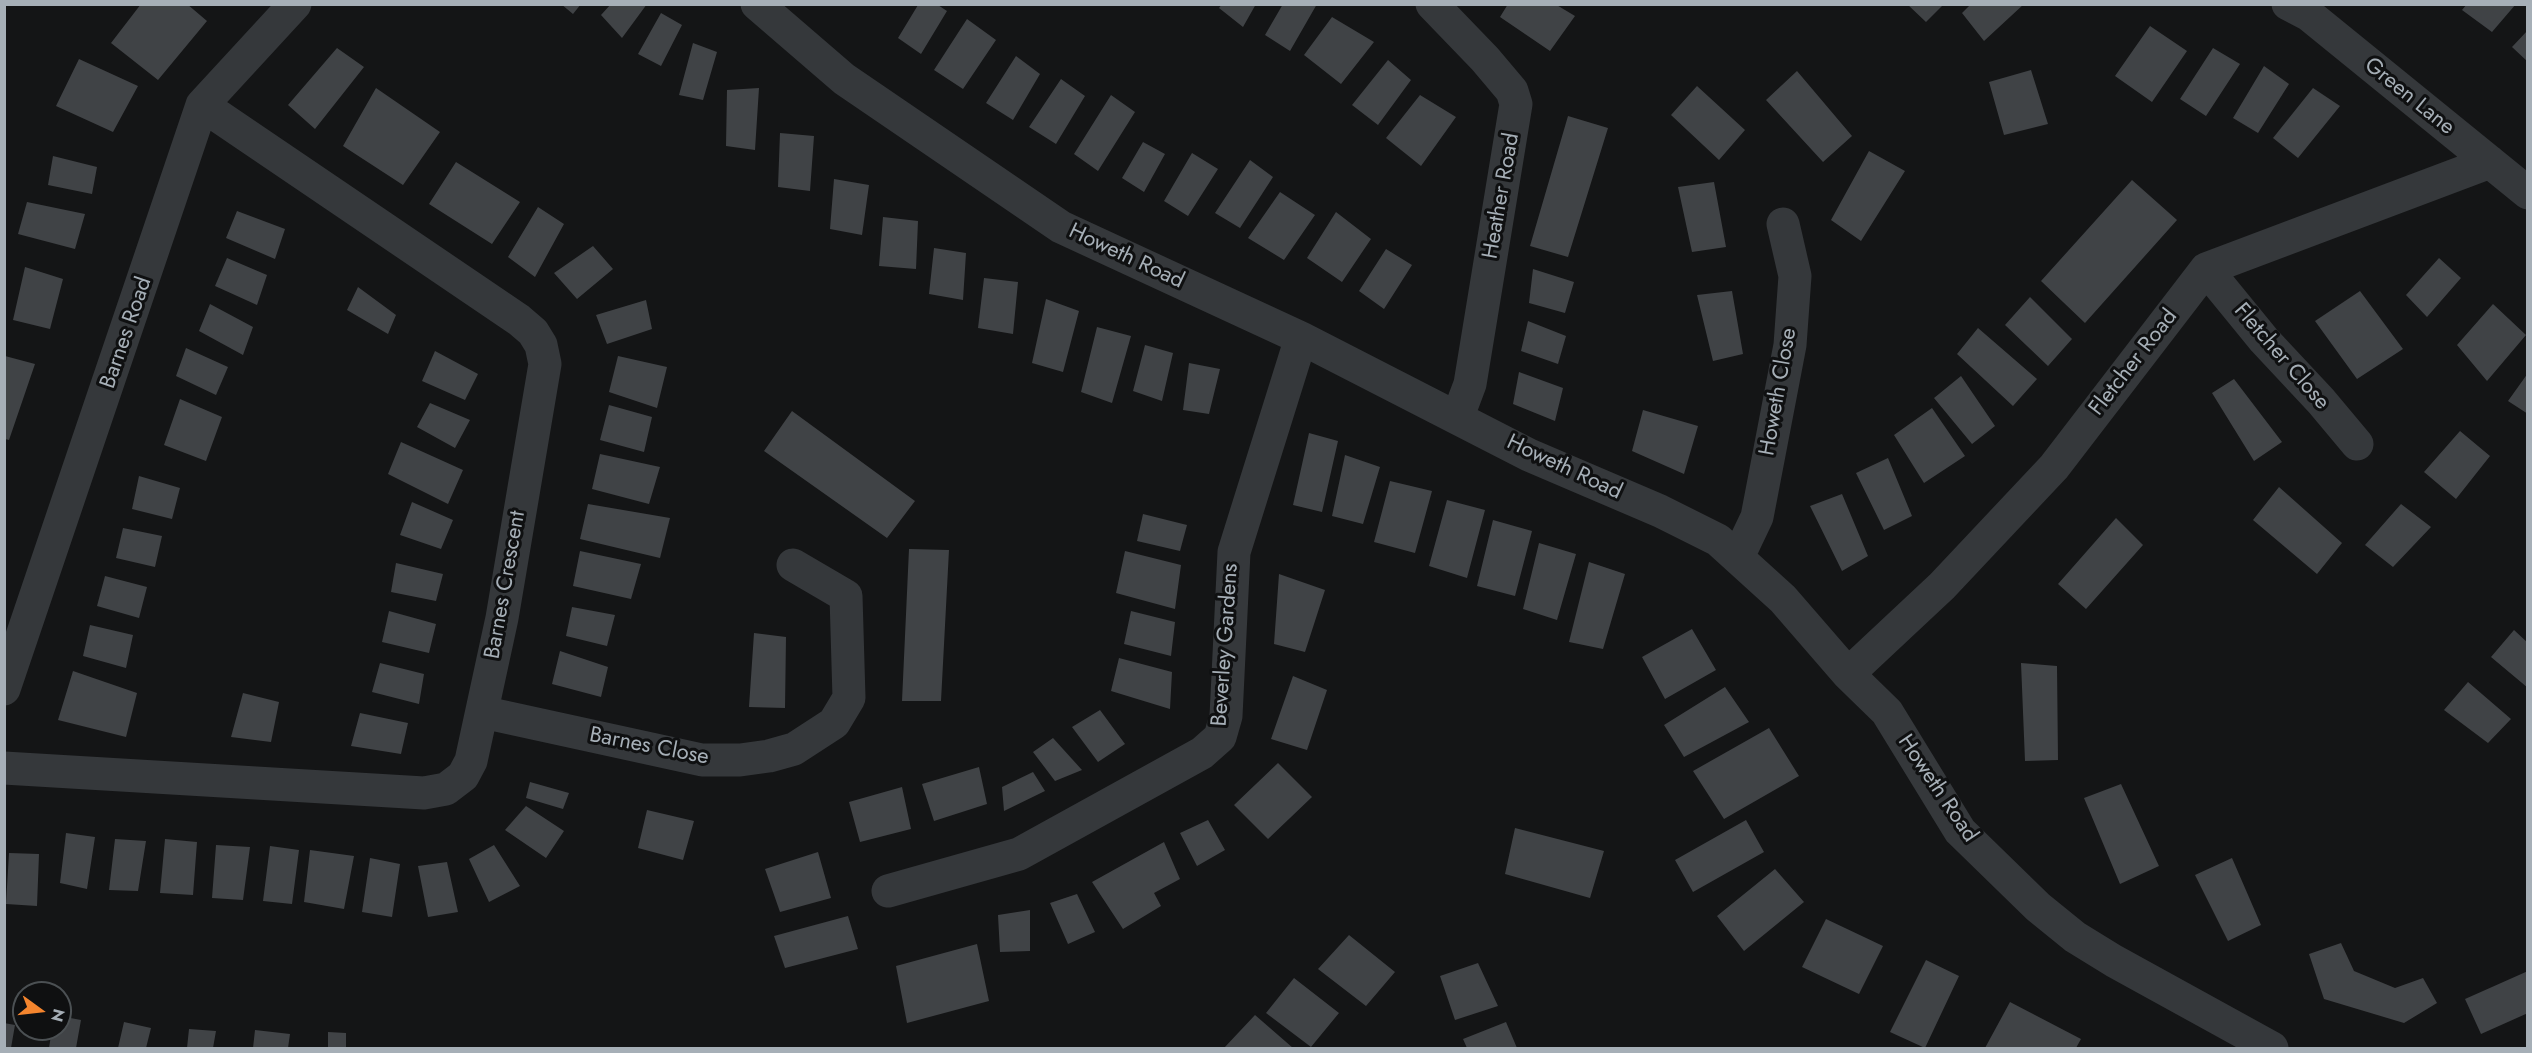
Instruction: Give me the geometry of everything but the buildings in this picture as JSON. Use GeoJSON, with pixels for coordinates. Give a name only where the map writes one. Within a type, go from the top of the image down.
{"type":"FeatureCollection","features":[{"type":"Feature","properties":{"kind":"street","name":"Barnes Road"},"geometry":{"type":"LineString","coordinates":[[4,689],[202,105],[295,4]]}},
{"type":"Feature","properties":{"kind":"street","name":"Howeth Road"},"geometry":{"type":"LineString","coordinates":[[758,4],[844,79],[1061,227],[1301,338],[1458,416],[1529,455],[1659,511],[1718,540],[1783,599],[1848,674],[1887,712],[1959,831],[2038,907],[2075,937],[2114,961],[2272,1048]]}},
{"type":"Feature","properties":{"kind":"street","name":"Heather Road"},"geometry":{"type":"LineString","coordinates":[[1432,4],[1485,59],[1512,92],[1516,104],[1470,384],[1458,416]]}},
{"type":"Feature","properties":{"kind":"street","name":"Green Lane"},"geometry":{"type":"LineString","coordinates":[[2288,4],[2309,15],[2528,193]]}},
{"type":"Feature","properties":{"kind":"street","name":"Barnes Crescent"},"geometry":{"type":"LineString","coordinates":[[4,768],[424,793],[446,789],[463,776],[471,761],[502,618],[545,364],[541,345],[533,332],[519,320],[202,105]]}},
{"type":"Feature","properties":{"kind":"street"},"geometry":{"type":"LineString","coordinates":[[2205,269],[2490,162]]}},
{"type":"Feature","properties":{"kind":"street","name":"Howeth Close"},"geometry":{"type":"LineString","coordinates":[[1738,557],[1757,517],[1790,345],[1795,276],[1783,224]]}},
{"type":"Feature","properties":{"kind":"street","name":"Fletcher Close"},"geometry":{"type":"LineString","coordinates":[[2205,269],[2264,340],[2321,401],[2357,444]]}},
{"type":"Feature","properties":{"kind":"street","name":"Fletcher Road"},"geometry":{"type":"LineString","coordinates":[[1848,674],[1942,586],[2054,467],[2205,269]]}},
{"type":"Feature","properties":{"kind":"street","name":"Beverley Gardens"},"geometry":{"type":"LineString","coordinates":[[888,891],[1019,854],[1202,753],[1220,737],[1226,716],[1233,552],[1301,338]]}},
{"type":"Feature","properties":{"kind":"street","name":"Barnes Close"},"geometry":{"type":"LineString","coordinates":[[482,712],[702,760],[741,760],[795,749],[834,723],[849,698],[846,596],[794,565]]}}]}
